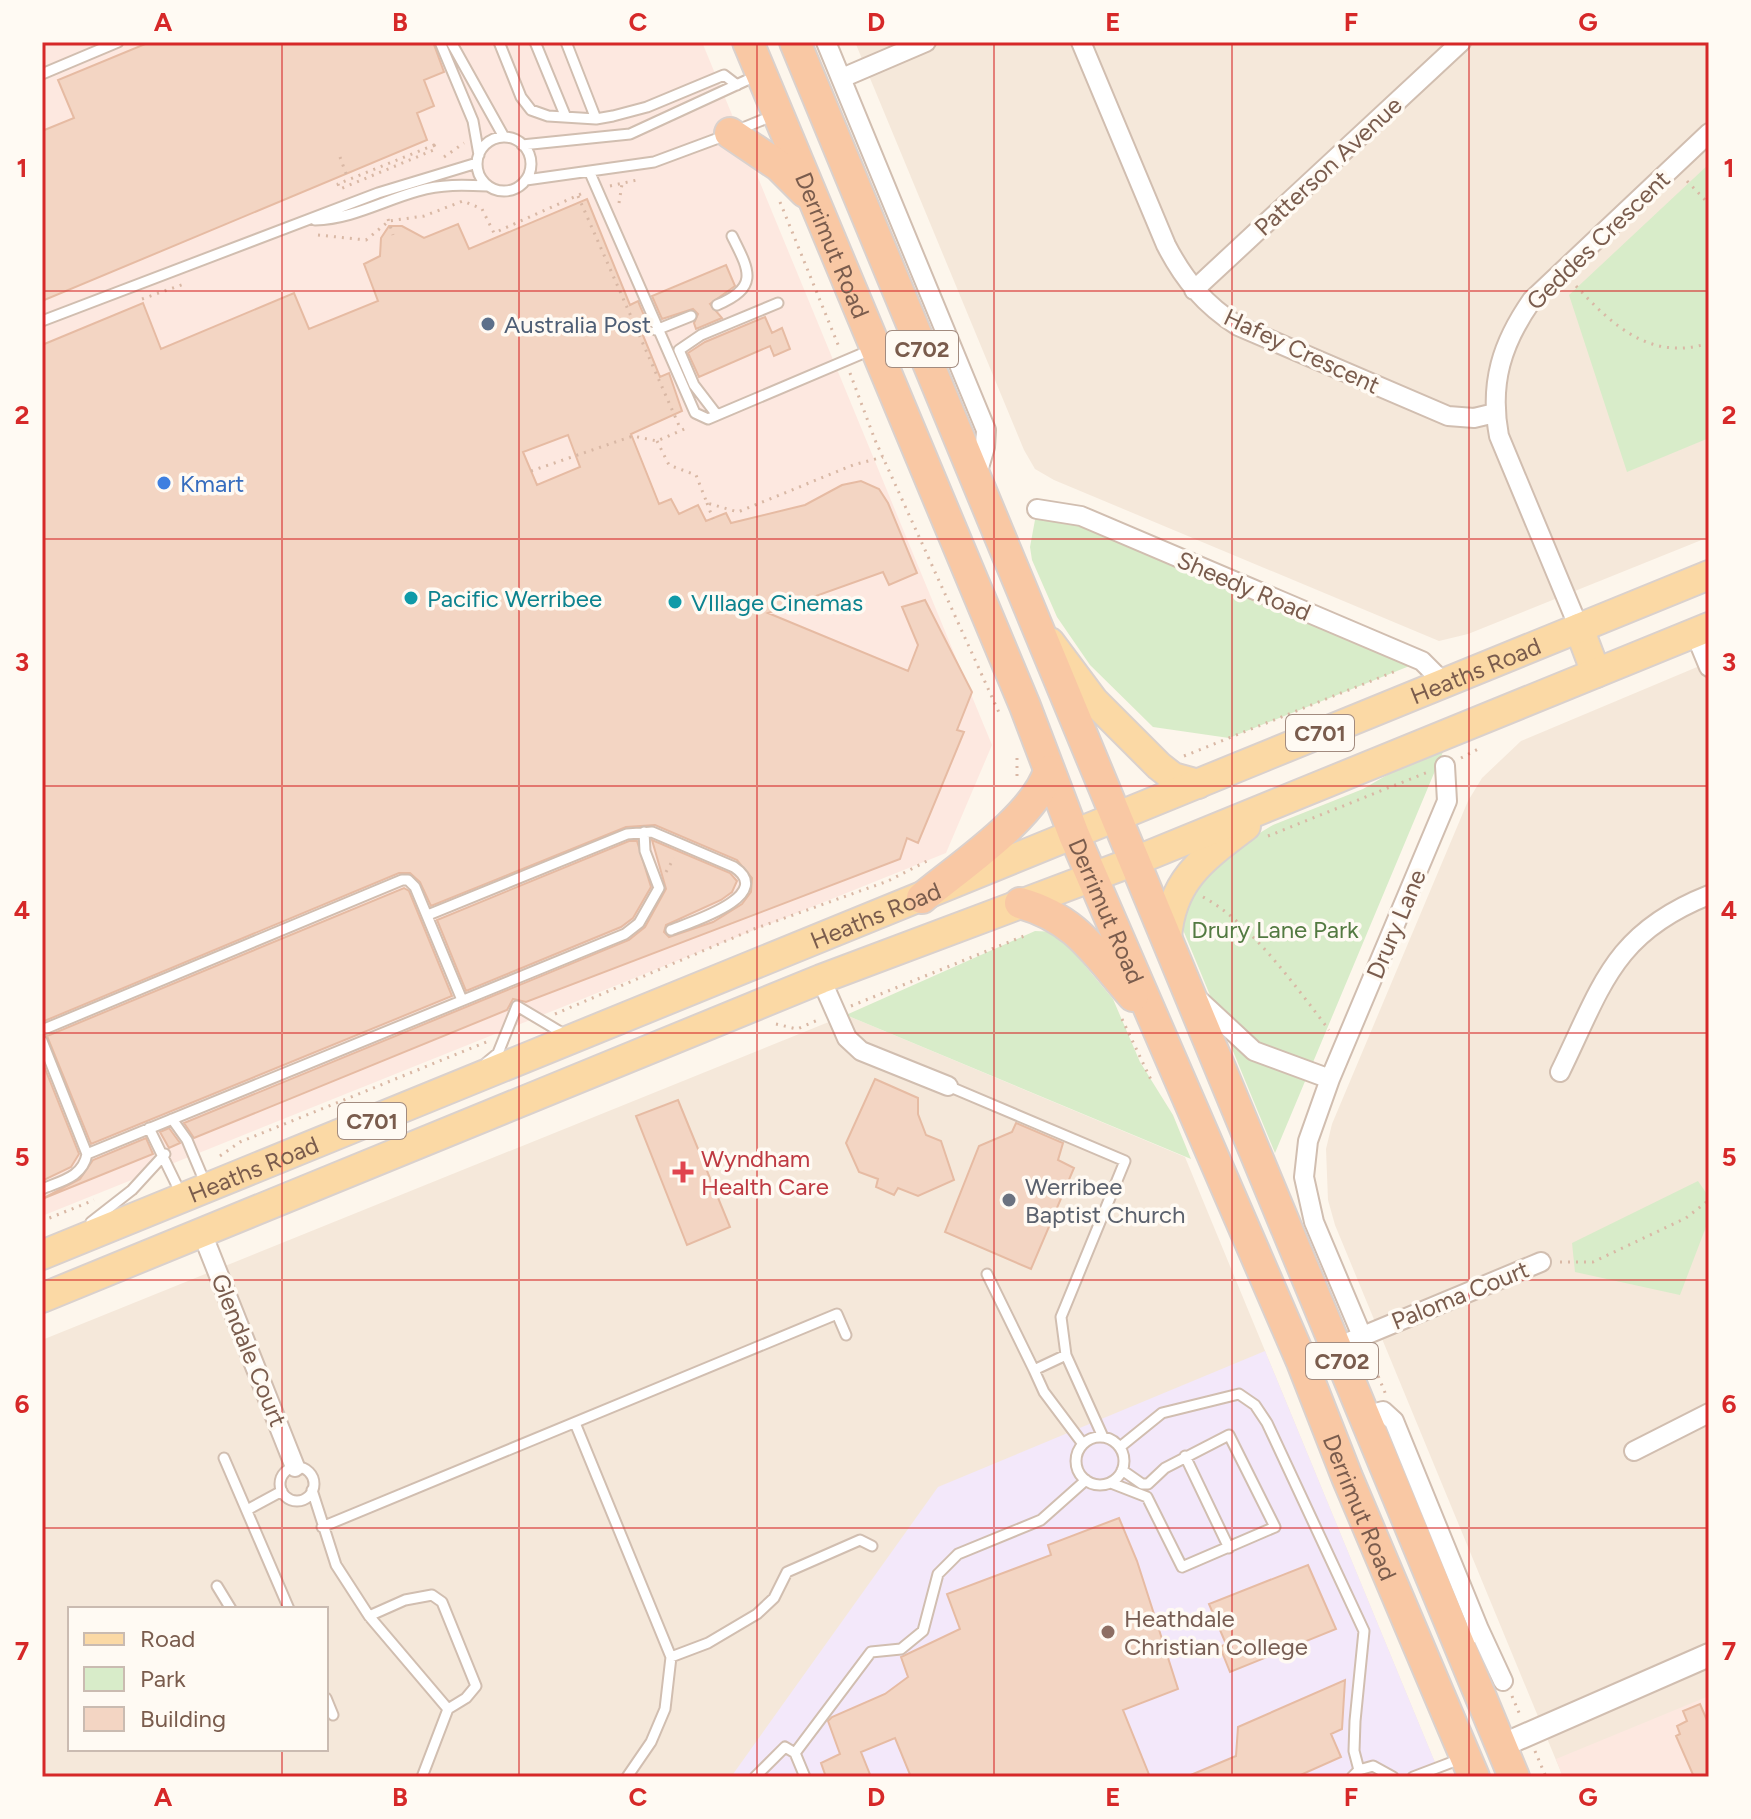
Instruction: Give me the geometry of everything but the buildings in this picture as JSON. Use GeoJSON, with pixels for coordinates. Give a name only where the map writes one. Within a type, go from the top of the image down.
{"type":"FeatureCollection","features":[{"type":"Feature","properties":{"kind":"highway","name":"Derrimut Road"},"geometry":{"type":"LineString","coordinates":[[748,42],[749,79],[777,114],[821,213],[1074,835],[1302,1362],[1347,1477],[1470,1767]]}},
{"type":"Feature","properties":{"kind":"highway","name":"Derrimut Road"},"geometry":{"type":"LineString","coordinates":[[795,42],[1188,989],[1349,1342],[1512,1734],[1514,1777]]}},
{"type":"Feature","properties":{"kind":"highway"},"geometry":{"type":"LineString","coordinates":[[749,79],[807,73]]}},
{"type":"Feature","properties":{"kind":"highway"},"geometry":{"type":"LineString","coordinates":[[777,114],[807,73]]}},
{"type":"Feature","properties":{"kind":"highway"},"geometry":{"type":"LineString","coordinates":[[730,133],[779,166],[821,213]]}},
{"type":"Feature","properties":{"kind":"highway"},"geometry":{"type":"LineString","coordinates":[[922,898],[1003,830],[1033,800],[1049,771]]}},
{"type":"Feature","properties":{"kind":"highway"},"geometry":{"type":"LineString","coordinates":[[1020,903],[1050,911],[1071,925],[1152,1019]]}},
{"type":"Feature","properties":{"kind":"highway"},"geometry":{"type":"LineString","coordinates":[[1302,1362],[1349,1342]]}},
{"type":"Feature","properties":{"kind":"highway"},"geometry":{"type":"LineString","coordinates":[[1347,1477],[1348,1431],[1377,1415]]}},
{"type":"Feature","properties":{"kind":"highway"},"geometry":{"type":"LineString","coordinates":[[1470,1767],[1512,1734]]}},
{"type":"Feature","properties":{"kind":"main road","name":"Heaths Road"},"geometry":{"type":"LineString","coordinates":[[42,1253],[196,1184],[460,1086],[1709,575]]}},
{"type":"Feature","properties":{"kind":"main road"},"geometry":{"type":"LineString","coordinates":[[1037,626],[1094,701],[1159,766],[1173,777],[1198,784]]}},
{"type":"Feature","properties":{"kind":"main road"},"geometry":{"type":"LineString","coordinates":[[1579,628],[1596,673]]}},
{"type":"Feature","properties":{"kind":"main road","name":"Heaths Road"},"geometry":{"type":"LineString","coordinates":[[42,1298],[821,979],[1135,861],[1702,630]]}},
{"type":"Feature","properties":{"kind":"main road"},"geometry":{"type":"LineString","coordinates":[[1167,938],[1169,911],[1184,883],[1219,847],[1276,804]]}},
{"type":"Feature","properties":{"kind":"main road"},"geometry":{"type":"LineString","coordinates":[[746,969],[797,962],[812,968],[821,979]]}},
{"type":"Feature","properties":{"kind":"main road"},"geometry":{"type":"LineString","coordinates":[[196,1184],[202,1233]]}},
{"type":"Feature","properties":{"kind":"street"},"geometry":{"type":"LineString","coordinates":[[826,42],[986,430],[985,447],[976,478]]}},
{"type":"Feature","properties":{"kind":"street"},"geometry":{"type":"LineString","coordinates":[[842,78],[926,42]]}},
{"type":"Feature","properties":{"kind":"street","name":"Hafey Crescent"},"geometry":{"type":"LineString","coordinates":[[1081,42],[1166,245],[1194,290],[1211,309],[1238,326],[1448,416],[1474,418],[1495,413]]}},
{"type":"Feature","properties":{"kind":"street","name":"Patterson Avenue"},"geometry":{"type":"LineString","coordinates":[[1194,290],[1461,42]]}},
{"type":"Feature","properties":{"kind":"street","name":"Geddes Crescent"},"geometry":{"type":"LineString","coordinates":[[1579,628],[1510,463],[1495,413],[1496,376],[1512,329],[1532,300],[1709,133]]}},
{"type":"Feature","properties":{"kind":"street","name":"Sheedy Road"},"geometry":{"type":"LineString","coordinates":[[1037,509],[1081,516],[1422,661],[1443,682]]}},
{"type":"Feature","properties":{"kind":"street"},"geometry":{"type":"LineString","coordinates":[[1702,630],[1709,667]]}},
{"type":"Feature","properties":{"kind":"street","name":"Drury Lane"},"geometry":{"type":"LineString","coordinates":[[1349,1342],[1304,1177],[1308,1141],[1330,1079],[1447,801],[1445,766]]}},
{"type":"Feature","properties":{"kind":"street"},"geometry":{"type":"LineString","coordinates":[[1560,1072],[1612,967],[1634,938],[1660,917],[1709,895]]}},
{"type":"Feature","properties":{"kind":"street"},"geometry":{"type":"LineString","coordinates":[[821,979],[847,1038],[861,1051],[948,1086]]}},
{"type":"Feature","properties":{"kind":"street"},"geometry":{"type":"LineString","coordinates":[[1188,989],[1254,1051],[1330,1079]]}},
{"type":"Feature","properties":{"kind":"street","name":"Glendale Court"},"geometry":{"type":"LineString","coordinates":[[202,1233],[295,1467]]}},
{"type":"Feature","properties":{"kind":"street","name":"Paloma Court"},"geometry":{"type":"LineString","coordinates":[[1349,1342],[1541,1262]]}},
{"type":"Feature","properties":{"kind":"street"},"geometry":{"type":"LineString","coordinates":[[1634,1451],[1709,1413]]}},
{"type":"Feature","properties":{"kind":"street"},"geometry":{"type":"LineString","coordinates":[[1469,1636],[1503,1681]]}},
{"type":"Feature","properties":{"kind":"street"},"geometry":{"type":"LineString","coordinates":[[1512,1734],[1709,1655]]}},
{"type":"Feature","properties":{"kind":"lane"},"geometry":{"type":"LineString","coordinates":[[42,74],[118,42]]}},
{"type":"Feature","properties":{"kind":"lane"},"geometry":{"type":"LineString","coordinates":[[440,42],[473,121],[480,176],[488,186]]}},
{"type":"Feature","properties":{"kind":"lane"},"geometry":{"type":"LineString","coordinates":[[451,42],[504,137],[522,145],[630,134],[749,79]]}},
{"type":"Feature","properties":{"kind":"lane"},"geometry":{"type":"LineString","coordinates":[[499,42],[521,97],[531,110],[548,116],[596,119],[647,107],[724,75],[749,79]]}},
{"type":"Feature","properties":{"kind":"lane"},"geometry":{"type":"LineString","coordinates":[[535,42],[565,115]]}},
{"type":"Feature","properties":{"kind":"lane"},"geometry":{"type":"LineString","coordinates":[[566,42],[596,119]]}},
{"type":"Feature","properties":{"kind":"lane"},"geometry":{"type":"LineString","coordinates":[[303,221],[341,219],[382,203],[449,185],[512,190],[526,180],[654,162],[777,114]]}},
{"type":"Feature","properties":{"kind":"lane"},"geometry":{"type":"LineString","coordinates":[[42,321],[378,193],[478,159],[489,142],[504,137]]}},
{"type":"Feature","properties":{"kind":"lane"},"geometry":{"type":"LineString","coordinates":[[522,145],[530,158],[526,180]]}},
{"type":"Feature","properties":{"kind":"lane"},"geometry":{"type":"LineString","coordinates":[[590,173],[656,330],[695,413],[712,417],[876,348]]}},
{"type":"Feature","properties":{"kind":"lane"},"geometry":{"type":"LineString","coordinates":[[717,305],[734,298],[748,282],[749,269],[732,236]]}},
{"type":"Feature","properties":{"kind":"lane"},"geometry":{"type":"LineString","coordinates":[[712,417],[679,350],[701,335],[778,303]]}},
{"type":"Feature","properties":{"kind":"lane"},"geometry":{"type":"LineString","coordinates":[[656,330],[691,316]]}},
{"type":"Feature","properties":{"kind":"lane"},"geometry":{"type":"LineString","coordinates":[[87,1154],[625,934],[639,923],[659,888],[645,851],[644,832]]}},
{"type":"Feature","properties":{"kind":"lane"},"geometry":{"type":"LineString","coordinates":[[428,915],[627,834],[644,832],[734,867],[743,878],[743,891],[735,903],[671,930]]}},
{"type":"Feature","properties":{"kind":"lane"},"geometry":{"type":"LineString","coordinates":[[42,1030],[402,880],[408,880],[415,887],[462,1000]]}},
{"type":"Feature","properties":{"kind":"lane"},"geometry":{"type":"LineString","coordinates":[[460,1086],[498,1053],[517,1006],[558,1033],[580,1036]]}},
{"type":"Feature","properties":{"kind":"lane"},"geometry":{"type":"LineString","coordinates":[[42,1041],[87,1154],[82,1169],[76,1174],[42,1189]]}},
{"type":"Feature","properties":{"kind":"lane"},"geometry":{"type":"LineString","coordinates":[[948,1086],[1125,1161],[1061,1317],[1066,1355],[1096,1422],[1103,1437],[1120,1447]]}},
{"type":"Feature","properties":{"kind":"lane"},"geometry":{"type":"LineString","coordinates":[[172,1119],[187,1140],[196,1184]]}},
{"type":"Feature","properties":{"kind":"lane"},"geometry":{"type":"LineString","coordinates":[[149,1128],[165,1154],[196,1184]]}},
{"type":"Feature","properties":{"kind":"lane"},"geometry":{"type":"LineString","coordinates":[[42,1253],[102,1215],[132,1190],[165,1154]]}},
{"type":"Feature","properties":{"kind":"lane"},"geometry":{"type":"LineString","coordinates":[[987,1274],[1044,1392],[1083,1444]]}},
{"type":"Feature","properties":{"kind":"lane"},"geometry":{"type":"LineString","coordinates":[[322,1527],[837,1314],[846,1335]]}},
{"type":"Feature","properties":{"kind":"lane"},"geometry":{"type":"LineString","coordinates":[[1034,1370],[1066,1355]]}},
{"type":"Feature","properties":{"kind":"lane"},"geometry":{"type":"LineString","coordinates":[[1120,1447],[1162,1413],[1239,1394],[1255,1405],[1267,1423],[1364,1631],[1355,1736],[1356,1774],[1381,1768],[1393,1777]]}},
{"type":"Feature","properties":{"kind":"lane"},"geometry":{"type":"LineString","coordinates":[[575,1423],[671,1657],[665,1709],[651,1742],[627,1777]]}},
{"type":"Feature","properties":{"kind":"lane"},"geometry":{"type":"LineString","coordinates":[[1103,1437],[1083,1444],[1076,1459],[1080,1474],[1086,1480],[1101,1485],[1111,1483],[1147,1497],[1182,1567],[1275,1527],[1229,1435],[1185,1456],[1148,1484],[1142,1484],[1122,1470]]}},
{"type":"Feature","properties":{"kind":"lane"},"geometry":{"type":"LineString","coordinates":[[1111,1483],[1122,1470],[1120,1447]]}},
{"type":"Feature","properties":{"kind":"lane"},"geometry":{"type":"LineString","coordinates":[[1185,1456],[1229,1548]]}},
{"type":"Feature","properties":{"kind":"lane"},"geometry":{"type":"LineString","coordinates":[[224,1458],[285,1607]]}},
{"type":"Feature","properties":{"kind":"lane"},"geometry":{"type":"LineString","coordinates":[[282,1491],[282,1476],[295,1467],[310,1474],[322,1527],[336,1565],[369,1616],[448,1709]]}},
{"type":"Feature","properties":{"kind":"lane"},"geometry":{"type":"LineString","coordinates":[[795,1753],[871,1652],[901,1649],[923,1631],[938,1574],[958,1554],[1041,1520],[1086,1480]]}},
{"type":"Feature","properties":{"kind":"lane"},"geometry":{"type":"LineString","coordinates":[[282,1491],[294,1501],[305,1498],[312,1490]]}},
{"type":"Feature","properties":{"kind":"lane"},"geometry":{"type":"LineString","coordinates":[[247,1510],[282,1491]]}},
{"type":"Feature","properties":{"kind":"lane"},"geometry":{"type":"LineString","coordinates":[[671,1657],[708,1643],[757,1614],[774,1598],[787,1572],[860,1540],[872,1546]]}},
{"type":"Feature","properties":{"kind":"lane"},"geometry":{"type":"LineString","coordinates":[[217,1586],[230,1607]]}},
{"type":"Feature","properties":{"kind":"lane"},"geometry":{"type":"LineString","coordinates":[[369,1616],[405,1600],[432,1595],[442,1602],[476,1686],[466,1698],[448,1709],[422,1777]]}},
{"type":"Feature","properties":{"kind":"lane"},"geometry":{"type":"LineString","coordinates":[[328,1703],[333,1715]]}},
{"type":"Feature","properties":{"kind":"lane"},"geometry":{"type":"LineString","coordinates":[[755,1777],[778,1750],[785,1747],[795,1753],[805,1777]]}},
{"type":"Feature","properties":{"kind":"lane"},"geometry":{"type":"LineString","coordinates":[[1413,1777],[1470,1767]]}},
{"type":"Feature","properties":{"kind":"path"},"geometry":{"type":"LineString","coordinates":[[437,146],[340,189],[338,184],[348,179],[437,146]]}},
{"type":"Feature","properties":{"kind":"path"},"geometry":{"type":"LineString","coordinates":[[340,157],[348,179]]}},
{"type":"Feature","properties":{"kind":"path"},"geometry":{"type":"LineString","coordinates":[[1680,173],[1709,204]]}},
{"type":"Feature","properties":{"kind":"path"},"geometry":{"type":"LineString","coordinates":[[312,235],[366,240],[389,221],[424,216],[463,201],[482,209],[494,233],[596,188],[641,178]]}},
{"type":"Feature","properties":{"kind":"path"},"geometry":{"type":"LineString","coordinates":[[578,196],[681,430]]}},
{"type":"Feature","properties":{"kind":"path"},"geometry":{"type":"LineString","coordinates":[[778,196],[883,457],[1007,728]]}},
{"type":"Feature","properties":{"kind":"path"},"geometry":{"type":"LineString","coordinates":[[382,203],[393,235]]}},
{"type":"Feature","properties":{"kind":"path"},"geometry":{"type":"LineString","coordinates":[[1560,271],[1611,324],[1629,337],[1664,347],[1695,348],[1709,343]]}},
{"type":"Feature","properties":{"kind":"path"},"geometry":{"type":"LineString","coordinates":[[134,300],[195,279]]}},
{"type":"Feature","properties":{"kind":"path"},"geometry":{"type":"LineString","coordinates":[[531,471],[633,436],[657,441],[712,417]]}},
{"type":"Feature","properties":{"kind":"path"},"geometry":{"type":"LineString","coordinates":[[657,441],[669,465],[696,475],[713,519]]}},
{"type":"Feature","properties":{"kind":"path"},"geometry":{"type":"LineString","coordinates":[[707,503],[738,512],[853,465],[883,457]]}},
{"type":"Feature","properties":{"kind":"path"},"geometry":{"type":"LineString","coordinates":[[1159,766],[1422,661]]}},
{"type":"Feature","properties":{"kind":"path"},"geometry":{"type":"LineString","coordinates":[[1266,837],[1445,766],[1480,749]]}},
{"type":"Feature","properties":{"kind":"path"},"geometry":{"type":"LineString","coordinates":[[1016,754],[1016,786]]}},
{"type":"Feature","properties":{"kind":"path"},"geometry":{"type":"LineString","coordinates":[[539,1021],[754,929],[888,881],[936,856]]}},
{"type":"Feature","properties":{"kind":"path"},"geometry":{"type":"LineString","coordinates":[[1184,883],[1216,903],[1265,951],[1329,1029],[1342,1054]]}},
{"type":"Feature","properties":{"kind":"path"},"geometry":{"type":"LineString","coordinates":[[797,1029],[1035,931]]}},
{"type":"Feature","properties":{"kind":"path"},"geometry":{"type":"LineString","coordinates":[[1119,1012],[1140,1062],[1157,1089]]}},
{"type":"Feature","properties":{"kind":"path"},"geometry":{"type":"LineString","coordinates":[[196,1184],[240,1142],[507,1034]]}},
{"type":"Feature","properties":{"kind":"path"},"geometry":{"type":"LineString","coordinates":[[42,1221],[120,1190],[132,1190]]}},
{"type":"Feature","properties":{"kind":"path"},"geometry":{"type":"LineString","coordinates":[[1541,1262],[1593,1262],[1686,1218],[1709,1200]]}},
{"type":"Feature","properties":{"kind":"path"},"geometry":{"type":"LineString","coordinates":[[1349,1342],[1386,1393],[1377,1415]]}},
{"type":"Feature","properties":{"kind":"path"},"geometry":{"type":"LineString","coordinates":[[1503,1681],[1512,1734],[1546,1777]]}},
{"type":"Feature","properties":{"kind":"shaded area","name":"Pacific Werribee"},"geometry":{"type":"Polygon","coordinates":[[[42,42],[702,42],[992,745],[946,853],[42,1216],[42,42]]]}},
{"type":"Feature","properties":{"kind":"shaded area"},"geometry":{"type":"Polygon","coordinates":[[[855,42],[1709,42],[1709,537],[1468,634],[1439,641],[1054,480],[1035,469],[1024,450],[855,42]]]}},
{"type":"Feature","properties":{"kind":"shaded area"},"geometry":{"type":"Polygon","coordinates":[[[1709,662],[1709,1777],[1563,1777],[1335,1225],[1328,1200],[1326,1149],[1332,1124],[1468,801],[1482,778],[1521,741],[1709,662]]]}},
{"type":"Feature","properties":{"kind":"shaded area"},"geometry":{"type":"Polygon","coordinates":[[[846,1015],[1185,1157],[1441,1777],[42,1777],[42,1340],[846,1015]]]}},
{"type":"Feature","properties":{"kind":"shaded area","name":"Heathdale Christian College"},"geometry":{"type":"Polygon","coordinates":[[[1265,1351],[1441,1777],[731,1777],[938,1487],[1265,1351]]]}},
{"type":"Feature","properties":{"kind":"shaded area"},"geometry":{"type":"Polygon","coordinates":[[[1709,1696],[1709,1777],[1563,1777],[1556,1759],[1709,1696]]]}},
{"type":"Feature","properties":{"kind":"green space"},"geometry":{"type":"Polygon","coordinates":[[[1709,164],[1709,438],[1627,472],[1569,295],[1709,164]]]}},
{"type":"Feature","properties":{"kind":"green space"},"geometry":{"type":"Polygon","coordinates":[[[1037,509],[1422,661],[1229,738],[1153,727],[1090,665],[1057,617],[1032,560],[1030,547],[1037,509]]]}},
{"type":"Feature","properties":{"kind":"green space","name":"Drury Lane Park"},"geometry":{"type":"Polygon","coordinates":[[[1445,747],[1275,1153],[1179,920],[1185,896],[1240,845],[1273,825],[1363,789],[1418,757],[1445,747]]]}},
{"type":"Feature","properties":{"kind":"green space"},"geometry":{"type":"Polygon","coordinates":[[[1035,931],[1057,932],[1113,999],[1140,1062],[1173,1115],[1191,1159],[846,1015],[1035,931]]]}},
{"type":"Feature","properties":{"kind":"green space"},"geometry":{"type":"Polygon","coordinates":[[[1698,1181],[1709,1197],[1709,1219],[1680,1295],[1575,1272],[1572,1243],[1698,1181]]]}},
{"type":"Feature","properties":{"kind":"place","name":"Australia Post"},"geometry":{"type":"Point","coordinates":[488,324]}},
{"type":"Feature","properties":{"kind":"place","name":"Kmart"},"geometry":{"type":"Point","coordinates":[164,483]}},
{"type":"Feature","properties":{"kind":"place","name":"Pacific Werribee"},"geometry":{"type":"Point","coordinates":[411,598]}},
{"type":"Feature","properties":{"kind":"place","name":"VIllage Cinemas"},"geometry":{"type":"Point","coordinates":[675,602]}},
{"type":"Feature","properties":{"kind":"place","name":"Wyndham Health Care"},"geometry":{"type":"Point","coordinates":[683,1172]}},
{"type":"Feature","properties":{"kind":"place","name":"Werribee Baptist Church"},"geometry":{"type":"Point","coordinates":[1009,1200]}},
{"type":"Feature","properties":{"kind":"place","name":"Heathdale Christian College"},"geometry":{"type":"Point","coordinates":[1108,1632]}}]}
